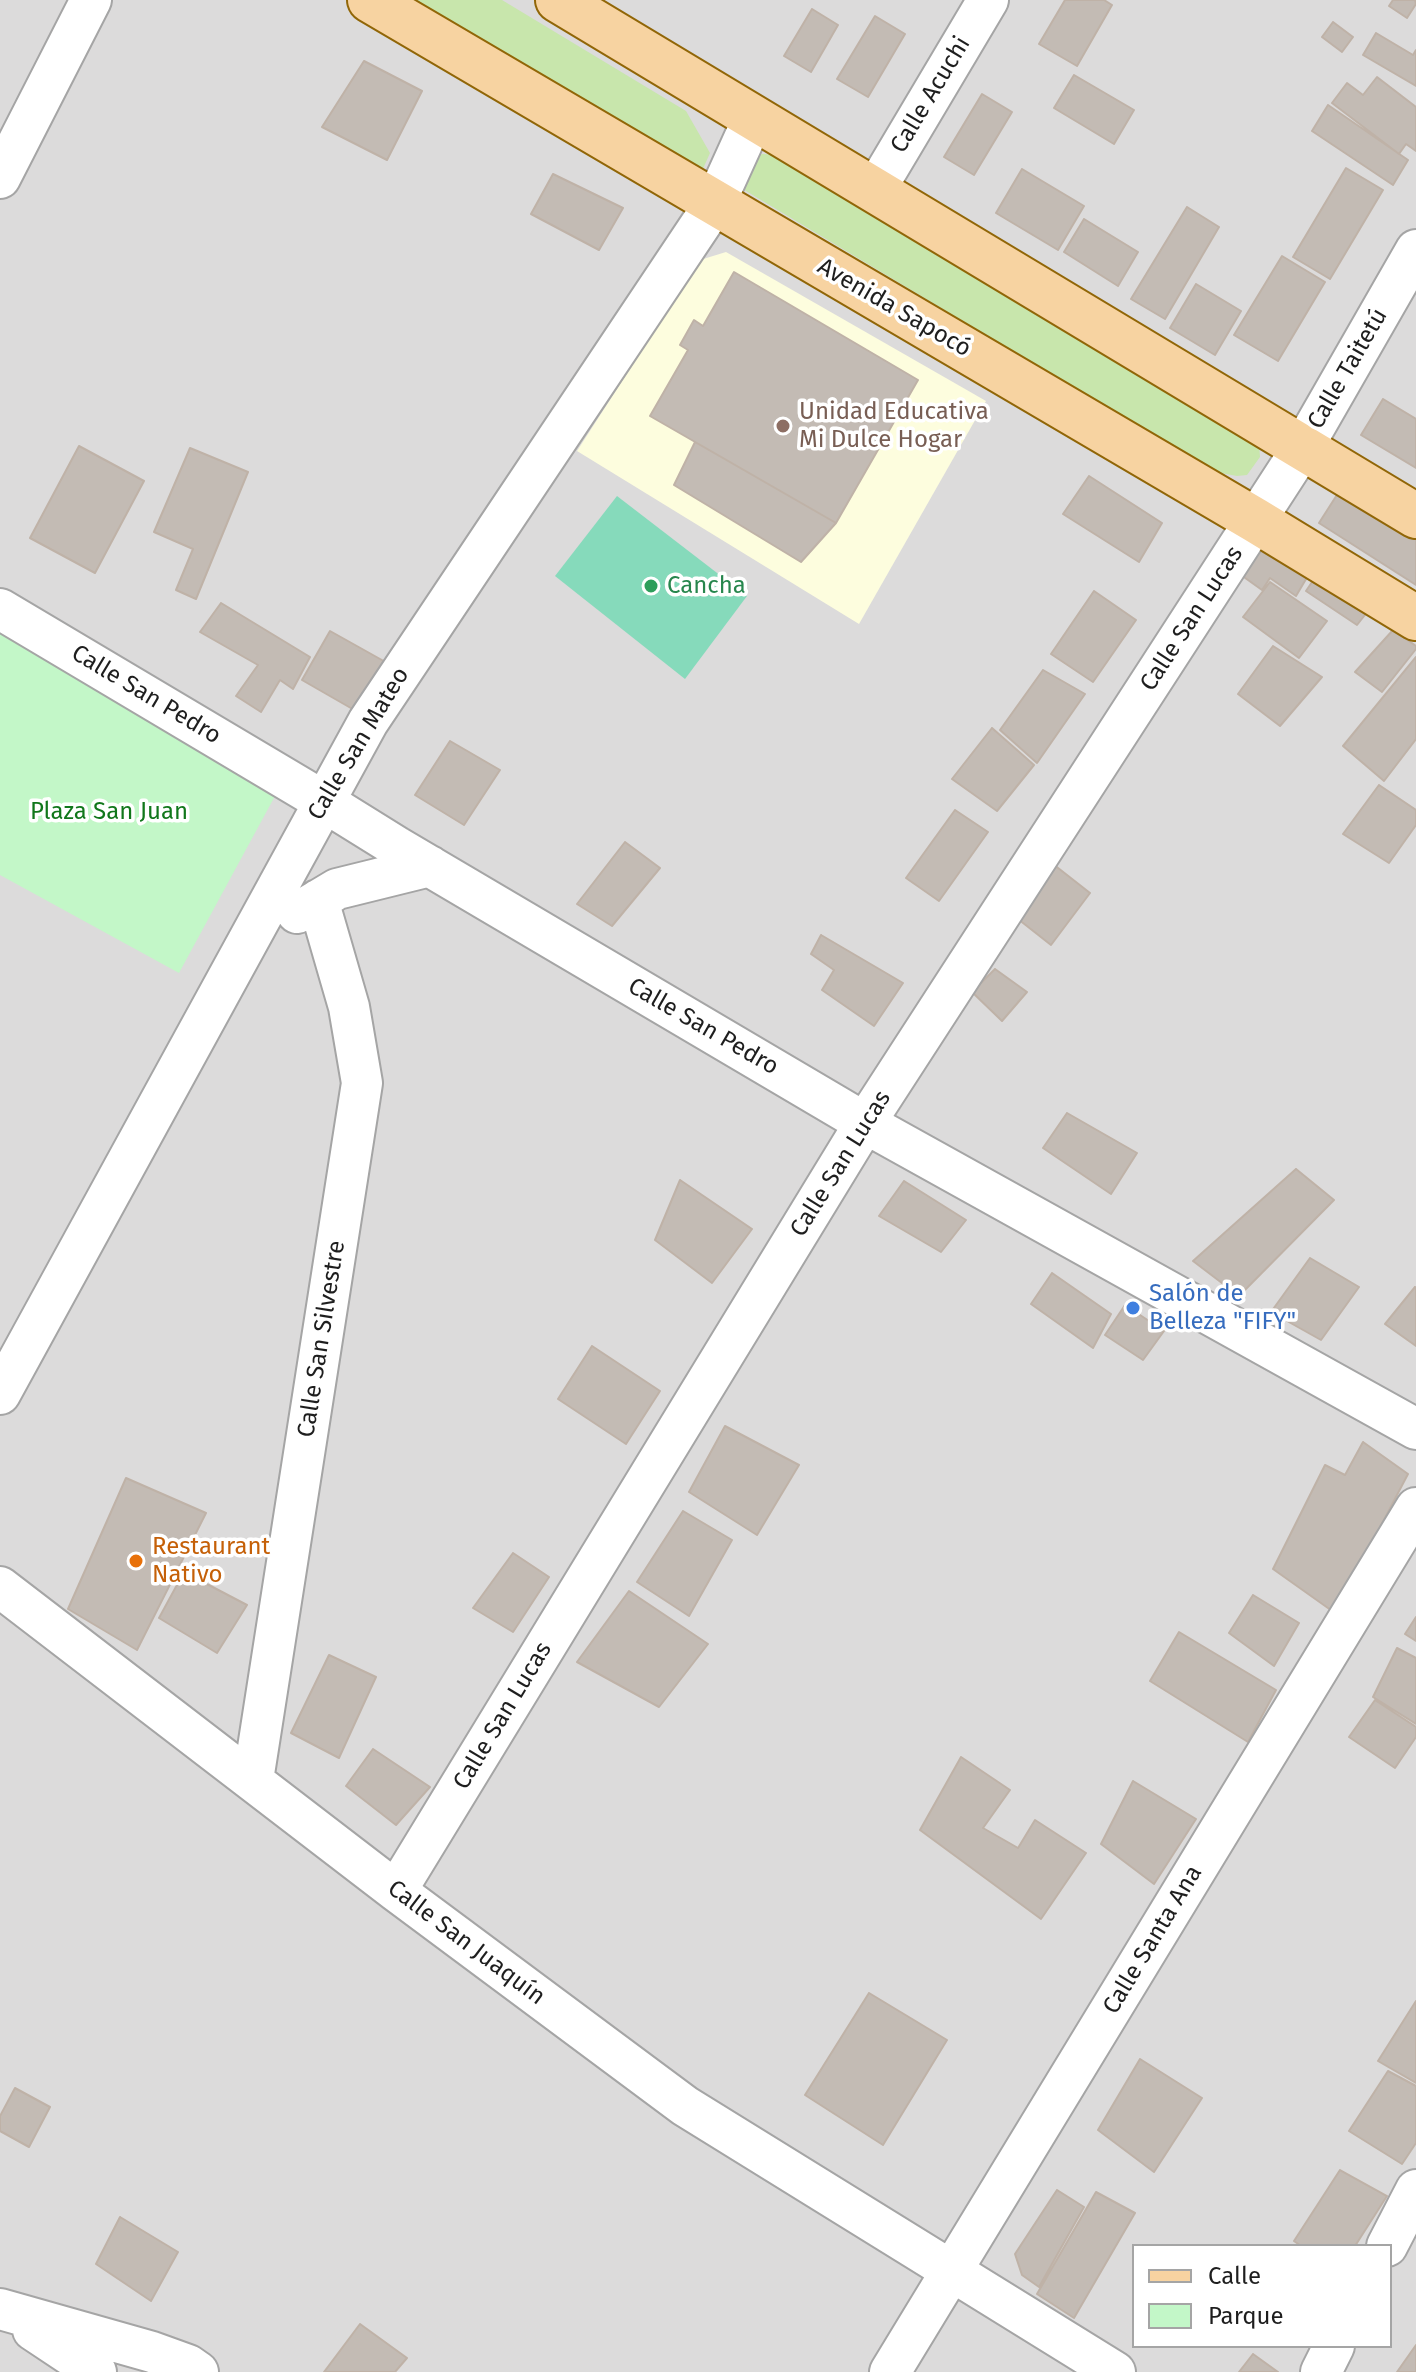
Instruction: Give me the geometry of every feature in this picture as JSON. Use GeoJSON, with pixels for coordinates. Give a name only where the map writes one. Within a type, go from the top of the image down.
{"type":"FeatureCollection","features":[{"type":"Feature","properties":{"kind":"main road","name":"Avenida Sapocó"},"geometry":{"type":"LineString","coordinates":[[370,0],[1255,520],[1416,618]]}},
{"type":"Feature","properties":{"kind":"main road"},"geometry":{"type":"LineString","coordinates":[[558,0],[1416,516]]}},
{"type":"Feature","properties":{"kind":"street"},"geometry":{"type":"LineString","coordinates":[[0,178],[91,0]]}},
{"type":"Feature","properties":{"kind":"street","name":"Calle Acuchi"},"geometry":{"type":"LineString","coordinates":[[875,190],[988,0]]}},
{"type":"Feature","properties":{"kind":"street","name":"Calle San Mateo"},"geometry":{"type":"LineString","coordinates":[[0,1394],[368,722],[715,203],[754,117]]}},
{"type":"Feature","properties":{"kind":"street","name":"Calle Taitetú"},"geometry":{"type":"LineString","coordinates":[[1303,447],[1416,250]]}},
{"type":"Feature","properties":{"kind":"street","name":"Calle San Lucas"},"geometry":{"type":"LineString","coordinates":[[396,1891],[865,1123],[1303,447]]}},
{"type":"Feature","properties":{"kind":"street","name":"Calle San Pedro"},"geometry":{"type":"LineString","coordinates":[[0,609],[865,1123],[1416,1429]]}},
{"type":"Feature","properties":{"kind":"street"},"geometry":{"type":"LineString","coordinates":[[235,963],[282,922],[337,889],[430,866]]}},
{"type":"Feature","properties":{"kind":"street","name":"Calle San Silvestre"},"geometry":{"type":"LineString","coordinates":[[253,1780],[362,1083],[349,1007],[318,900]]}},
{"type":"Feature","properties":{"kind":"street","name":"Calle Santa Ana"},"geometry":{"type":"LineString","coordinates":[[890,2372],[1416,1508]]}},
{"type":"Feature","properties":{"kind":"street","name":"Calle San Juaquín"},"geometry":{"type":"LineString","coordinates":[[0,1587],[396,1891],[685,2106],[1115,2372]]}},
{"type":"Feature","properties":{"kind":"street"},"geometry":{"type":"LineString","coordinates":[[1388,2244],[1416,2190]]}},
{"type":"Feature","properties":{"kind":"street"},"geometry":{"type":"LineString","coordinates":[[1,2309],[96,2372]]}},
{"type":"Feature","properties":{"kind":"street"},"geometry":{"type":"LineString","coordinates":[[1,2309],[152,2352],[188,2365],[198,2372]]}},
{"type":"Feature","properties":{"kind":"street"},"geometry":{"type":"LineString","coordinates":[[1321,2372],[1333,2348]]}},
{"type":"Feature","properties":{"kind":"shaded area"},"geometry":{"type":"Polygon","coordinates":[[[0,0],[1416,0],[1416,2372],[0,2372],[0,0]]]}},
{"type":"Feature","properties":{"kind":"shaded area","name":"Unidad Educativa Mi Dulce Hogar"},"geometry":{"type":"Polygon","coordinates":[[[726,252],[986,401],[859,624],[577,451],[700,260],[726,252]]]}},
{"type":"Feature","properties":{"kind":"green space"},"geometry":{"type":"Polygon","coordinates":[[[413,0],[502,0],[686,111],[710,153],[702,171],[413,0]]]}},
{"type":"Feature","properties":{"kind":"green space"},"geometry":{"type":"Polygon","coordinates":[[[762,154],[781,155],[1259,444],[1260,457],[1247,475],[1215,472],[741,188],[750,160],[762,154]]]}},
{"type":"Feature","properties":{"kind":"green space","name":"Cancha"},"geometry":{"type":"Polygon","coordinates":[[[617,496],[747,596],[685,679],[555,576],[617,496]]]}},
{"type":"Feature","properties":{"kind":"green space","name":"Plaza San Juan"},"geometry":{"type":"Polygon","coordinates":[[[0,631],[281,785],[179,973],[0,875],[0,631]]]}},
{"type":"Feature","properties":{"kind":"building"},"geometry":{"type":"Polygon","coordinates":[[[1065,0],[1104,0],[1112,5],[1077,66],[1039,44],[1065,0]]]}},
{"type":"Feature","properties":{"kind":"building"},"geometry":{"type":"Polygon","coordinates":[[[1393,0],[1415,0],[1416,4],[1407,18],[1389,6],[1393,0]]]}},
{"type":"Feature","properties":{"kind":"building"},"geometry":{"type":"Polygon","coordinates":[[[812,9],[838,25],[811,72],[784,56],[812,9]]]}},
{"type":"Feature","properties":{"kind":"building"},"geometry":{"type":"Polygon","coordinates":[[[875,16],[905,34],[868,97],[837,79],[875,16]]]}},
{"type":"Feature","properties":{"kind":"building"},"geometry":{"type":"Polygon","coordinates":[[[1333,22],[1353,37],[1342,52],[1322,37],[1333,22]]]}},
{"type":"Feature","properties":{"kind":"building"},"geometry":{"type":"Polygon","coordinates":[[[1376,33],[1413,55],[1416,50],[1416,86],[1363,55],[1376,33]]]}},
{"type":"Feature","properties":{"kind":"building"},"geometry":{"type":"Polygon","coordinates":[[[364,61],[422,91],[387,160],[322,127],[364,61]]]}},
{"type":"Feature","properties":{"kind":"building"},"geometry":{"type":"Polygon","coordinates":[[[1074,75],[1134,110],[1114,144],[1054,108],[1074,75]]]}},
{"type":"Feature","properties":{"kind":"building"},"geometry":{"type":"Polygon","coordinates":[[[1377,77],[1416,107],[1416,151],[1406,144],[1399,154],[1332,103],[1347,83],[1363,95],[1377,77]]]}},
{"type":"Feature","properties":{"kind":"building"},"geometry":{"type":"Polygon","coordinates":[[[982,94],[1012,112],[974,175],[944,157],[982,94]]]}},
{"type":"Feature","properties":{"kind":"building"},"geometry":{"type":"Polygon","coordinates":[[[1328,105],[1408,160],[1393,185],[1312,131],[1328,105]]]}},
{"type":"Feature","properties":{"kind":"building"},"geometry":{"type":"Polygon","coordinates":[[[1346,168],[1383,190],[1330,279],[1293,257],[1346,168]]]}},
{"type":"Feature","properties":{"kind":"building"},"geometry":{"type":"Polygon","coordinates":[[[1022,169],[1084,206],[1058,250],[996,213],[1022,169]]]}},
{"type":"Feature","properties":{"kind":"building"},"geometry":{"type":"Polygon","coordinates":[[[553,174],[623,208],[599,250],[531,214],[553,174]]]}},
{"type":"Feature","properties":{"kind":"building"},"geometry":{"type":"Polygon","coordinates":[[[1187,207],[1219,227],[1165,319],[1131,299],[1187,207]]]}},
{"type":"Feature","properties":{"kind":"building"},"geometry":{"type":"Polygon","coordinates":[[[1084,219],[1138,252],[1118,286],[1064,252],[1084,219]]]}},
{"type":"Feature","properties":{"kind":"building"},"geometry":{"type":"Polygon","coordinates":[[[1282,256],[1325,282],[1278,361],[1234,335],[1282,256]]]}},
{"type":"Feature","properties":{"kind":"building"},"geometry":{"type":"Polygon","coordinates":[[[734,272],[918,380],[836,523],[650,416],[688,350],[680,345],[694,320],[703,326],[734,272]]]}},
{"type":"Feature","properties":{"kind":"building"},"geometry":{"type":"Polygon","coordinates":[[[1196,284],[1241,311],[1215,355],[1170,328],[1196,284]]]}},
{"type":"Feature","properties":{"kind":"building"},"geometry":{"type":"Polygon","coordinates":[[[1383,399],[1416,419],[1416,468],[1361,435],[1383,399]]]}},
{"type":"Feature","properties":{"kind":"building"},"geometry":{"type":"Polygon","coordinates":[[[695,442],[836,523],[801,562],[674,485],[695,442]]]}},
{"type":"Feature","properties":{"kind":"building"},"geometry":{"type":"Polygon","coordinates":[[[79,446],[144,481],[95,573],[30,538],[79,446]]]}},
{"type":"Feature","properties":{"kind":"building"},"geometry":{"type":"Polygon","coordinates":[[[190,448],[248,472],[196,599],[176,590],[193,549],[154,532],[190,448]]]}},
{"type":"Feature","properties":{"kind":"building"},"geometry":{"type":"Polygon","coordinates":[[[1089,476],[1162,523],[1139,562],[1063,514],[1089,476]]]}},
{"type":"Feature","properties":{"kind":"building"},"geometry":{"type":"Polygon","coordinates":[[[1342,487],[1416,533],[1416,585],[1319,523],[1342,487]]]}},
{"type":"Feature","properties":{"kind":"building"},"geometry":{"type":"Polygon","coordinates":[[[1263,543],[1309,574],[1296,596],[1270,578],[1262,590],[1241,575],[1263,543]]]}},
{"type":"Feature","properties":{"kind":"building"},"geometry":{"type":"Polygon","coordinates":[[[1316,576],[1368,611],[1357,625],[1306,591],[1316,576]]]}},
{"type":"Feature","properties":{"kind":"building"},"geometry":{"type":"Polygon","coordinates":[[[1270,582],[1327,621],[1299,658],[1243,617],[1270,582]]]}},
{"type":"Feature","properties":{"kind":"building"},"geometry":{"type":"Polygon","coordinates":[[[1094,591],[1136,620],[1093,682],[1051,654],[1094,591]]]}},
{"type":"Feature","properties":{"kind":"building"},"geometry":{"type":"Polygon","coordinates":[[[221,603],[310,657],[293,689],[280,680],[261,712],[236,696],[258,665],[200,632],[221,603]]]}},
{"type":"Feature","properties":{"kind":"building"},"geometry":{"type":"Polygon","coordinates":[[[1393,630],[1416,649],[1382,692],[1355,672],[1393,630]]]}},
{"type":"Feature","properties":{"kind":"building"},"geometry":{"type":"Polygon","coordinates":[[[330,631],[389,664],[356,711],[302,680],[330,631]]]}},
{"type":"Feature","properties":{"kind":"building"},"geometry":{"type":"Polygon","coordinates":[[[1273,646],[1322,677],[1280,726],[1238,694],[1273,646]]]}},
{"type":"Feature","properties":{"kind":"building"},"geometry":{"type":"Polygon","coordinates":[[[1416,657],[1416,739],[1384,781],[1343,746],[1416,657]]]}},
{"type":"Feature","properties":{"kind":"building"},"geometry":{"type":"Polygon","coordinates":[[[1043,670],[1085,694],[1037,763],[1000,730],[1043,670]]]}},
{"type":"Feature","properties":{"kind":"building"},"geometry":{"type":"Polygon","coordinates":[[[992,728],[1034,765],[997,811],[952,779],[992,728]]]}},
{"type":"Feature","properties":{"kind":"building"},"geometry":{"type":"Polygon","coordinates":[[[450,741],[500,770],[464,825],[415,795],[450,741]]]}},
{"type":"Feature","properties":{"kind":"building"},"geometry":{"type":"Polygon","coordinates":[[[1379,785],[1416,810],[1416,825],[1389,863],[1343,834],[1379,785]]]}},
{"type":"Feature","properties":{"kind":"building"},"geometry":{"type":"Polygon","coordinates":[[[955,810],[988,832],[939,901],[906,878],[955,810]]]}},
{"type":"Feature","properties":{"kind":"building"},"geometry":{"type":"Polygon","coordinates":[[[625,842],[660,868],[612,926],[577,904],[625,842]]]}},
{"type":"Feature","properties":{"kind":"building"},"geometry":{"type":"Polygon","coordinates":[[[1053,864],[1090,893],[1051,945],[1018,919],[1053,864]]]}},
{"type":"Feature","properties":{"kind":"building"},"geometry":{"type":"Polygon","coordinates":[[[821,935],[903,983],[874,1026],[822,990],[834,970],[811,954],[821,935]]]}},
{"type":"Feature","properties":{"kind":"building"},"geometry":{"type":"Polygon","coordinates":[[[995,969],[1027,992],[1002,1021],[972,992],[995,969]]]}},
{"type":"Feature","properties":{"kind":"building"},"geometry":{"type":"Polygon","coordinates":[[[1067,1113],[1137,1153],[1111,1194],[1043,1148],[1067,1113]]]}},
{"type":"Feature","properties":{"kind":"building"},"geometry":{"type":"Polygon","coordinates":[[[1296,1169],[1334,1200],[1239,1296],[1193,1261],[1296,1169]]]}},
{"type":"Feature","properties":{"kind":"building"},"geometry":{"type":"Polygon","coordinates":[[[680,1180],[752,1229],[712,1283],[655,1240],[680,1180]]]}},
{"type":"Feature","properties":{"kind":"building"},"geometry":{"type":"Polygon","coordinates":[[[904,1181],[966,1220],[941,1252],[879,1216],[904,1181]]]}},
{"type":"Feature","properties":{"kind":"building"},"geometry":{"type":"Polygon","coordinates":[[[1310,1258],[1359,1287],[1321,1340],[1271,1312],[1310,1258]]]}},
{"type":"Feature","properties":{"kind":"building"},"geometry":{"type":"Polygon","coordinates":[[[1052,1273],[1111,1314],[1093,1348],[1031,1304],[1052,1273]]]}},
{"type":"Feature","properties":{"kind":"building"},"geometry":{"type":"Polygon","coordinates":[[[1416,1288],[1416,1346],[1385,1324],[1416,1288]]]}},
{"type":"Feature","properties":{"kind":"building"},"geometry":{"type":"Polygon","coordinates":[[[1125,1305],[1164,1331],[1143,1360],[1105,1335],[1125,1305]]]}},
{"type":"Feature","properties":{"kind":"building"},"geometry":{"type":"Polygon","coordinates":[[[592,1346],[660,1391],[626,1444],[558,1399],[592,1346]]]}},
{"type":"Feature","properties":{"kind":"building"},"geometry":{"type":"Polygon","coordinates":[[[725,1426],[799,1465],[757,1535],[689,1492],[725,1426]]]}},
{"type":"Feature","properties":{"kind":"building"},"geometry":{"type":"Polygon","coordinates":[[[1363,1442],[1408,1474],[1335,1613],[1273,1569],[1325,1465],[1345,1475],[1363,1442]]]}},
{"type":"Feature","properties":{"kind":"building","name":"Restaurant Nativo"},"geometry":{"type":"Polygon","coordinates":[[[126,1478],[206,1513],[137,1650],[68,1609],[126,1478]]]}},
{"type":"Feature","properties":{"kind":"building"},"geometry":{"type":"Polygon","coordinates":[[[683,1511],[732,1540],[689,1616],[637,1582],[683,1511]]]}},
{"type":"Feature","properties":{"kind":"building"},"geometry":{"type":"Polygon","coordinates":[[[513,1553],[549,1577],[513,1632],[473,1608],[513,1553]]]}},
{"type":"Feature","properties":{"kind":"building"},"geometry":{"type":"Polygon","coordinates":[[[184,1572],[247,1605],[217,1653],[159,1618],[184,1572]]]}},
{"type":"Feature","properties":{"kind":"building"},"geometry":{"type":"Polygon","coordinates":[[[629,1591],[708,1644],[659,1707],[577,1662],[629,1591]]]}},
{"type":"Feature","properties":{"kind":"building"},"geometry":{"type":"Polygon","coordinates":[[[1253,1595],[1299,1623],[1274,1666],[1229,1633],[1253,1595]]]}},
{"type":"Feature","properties":{"kind":"building"},"geometry":{"type":"Polygon","coordinates":[[[1416,1617],[1416,1641],[1405,1634],[1416,1617]]]}},
{"type":"Feature","properties":{"kind":"building"},"geometry":{"type":"Polygon","coordinates":[[[1179,1632],[1276,1690],[1248,1742],[1150,1681],[1179,1632]]]}},
{"type":"Feature","properties":{"kind":"building"},"geometry":{"type":"Polygon","coordinates":[[[1397,1648],[1416,1658],[1416,1724],[1373,1697],[1397,1648]]]}},
{"type":"Feature","properties":{"kind":"building"},"geometry":{"type":"Polygon","coordinates":[[[329,1655],[376,1677],[339,1758],[291,1733],[329,1655]]]}},
{"type":"Feature","properties":{"kind":"building"},"geometry":{"type":"Polygon","coordinates":[[[1375,1700],[1416,1727],[1416,1737],[1395,1768],[1349,1737],[1375,1700]]]}},
{"type":"Feature","properties":{"kind":"building"},"geometry":{"type":"Polygon","coordinates":[[[373,1749],[430,1787],[396,1825],[346,1786],[373,1749]]]}},
{"type":"Feature","properties":{"kind":"building"},"geometry":{"type":"Polygon","coordinates":[[[961,1757],[1010,1790],[983,1828],[1018,1848],[1035,1820],[1086,1853],[1041,1919],[920,1830],[961,1757]]]}},
{"type":"Feature","properties":{"kind":"building"},"geometry":{"type":"Polygon","coordinates":[[[1133,1781],[1196,1819],[1154,1884],[1101,1844],[1133,1781]]]}},
{"type":"Feature","properties":{"kind":"building"},"geometry":{"type":"Polygon","coordinates":[[[869,1993],[947,2040],[883,2145],[805,2095],[869,1993]]]}},
{"type":"Feature","properties":{"kind":"building"},"geometry":{"type":"Polygon","coordinates":[[[1416,2001],[1416,2083],[1378,2061],[1416,2001]]]}},
{"type":"Feature","properties":{"kind":"building"},"geometry":{"type":"Polygon","coordinates":[[[1140,2059],[1202,2098],[1154,2172],[1098,2130],[1140,2059]]]}},
{"type":"Feature","properties":{"kind":"building"},"geometry":{"type":"Polygon","coordinates":[[[1388,2071],[1416,2086],[1416,2143],[1402,2164],[1349,2131],[1388,2071]]]}},
{"type":"Feature","properties":{"kind":"building"},"geometry":{"type":"Polygon","coordinates":[[[15,2088],[50,2107],[29,2147],[0,2131],[0,2116],[15,2088]]]}},
{"type":"Feature","properties":{"kind":"building"},"geometry":{"type":"Polygon","coordinates":[[[1340,2170],[1387,2196],[1356,2244],[1298,2244],[1294,2241],[1340,2170]]]}},
{"type":"Feature","properties":{"kind":"building"},"geometry":{"type":"Polygon","coordinates":[[[1057,2190],[1084,2207],[1039,2287],[1022,2275],[1015,2254],[1057,2190]]]}},
{"type":"Feature","properties":{"kind":"building"},"geometry":{"type":"Polygon","coordinates":[[[1096,2192],[1135,2213],[1074,2318],[1037,2294],[1096,2192]]]}},
{"type":"Feature","properties":{"kind":"building"},"geometry":{"type":"Polygon","coordinates":[[[120,2217],[178,2252],[151,2301],[96,2264],[120,2217]]]}},
{"type":"Feature","properties":{"kind":"building"},"geometry":{"type":"Polygon","coordinates":[[[360,2324],[407,2358],[395,2372],[324,2372],[360,2324]]]}},
{"type":"Feature","properties":{"kind":"building"},"geometry":{"type":"Polygon","coordinates":[[[1416,2345],[1416,2372],[1397,2372],[1416,2345]]]}},
{"type":"Feature","properties":{"kind":"building"},"geometry":{"type":"Polygon","coordinates":[[[1253,2354],[1278,2372],[1239,2372],[1253,2354]]]}},
{"type":"Feature","properties":{"kind":"place","name":"Unidad Educativa Mi Dulce Hogar"},"geometry":{"type":"Point","coordinates":[783,426]}},
{"type":"Feature","properties":{"kind":"place","name":"Cancha"},"geometry":{"type":"Point","coordinates":[651,586]}},
{"type":"Feature","properties":{"kind":"place","name":"Salón de Belleza \"FIFY\""},"geometry":{"type":"Point","coordinates":[1133,1308]}},
{"type":"Feature","properties":{"kind":"place","name":"Restaurant Nativo"},"geometry":{"type":"Point","coordinates":[136,1561]}}]}
